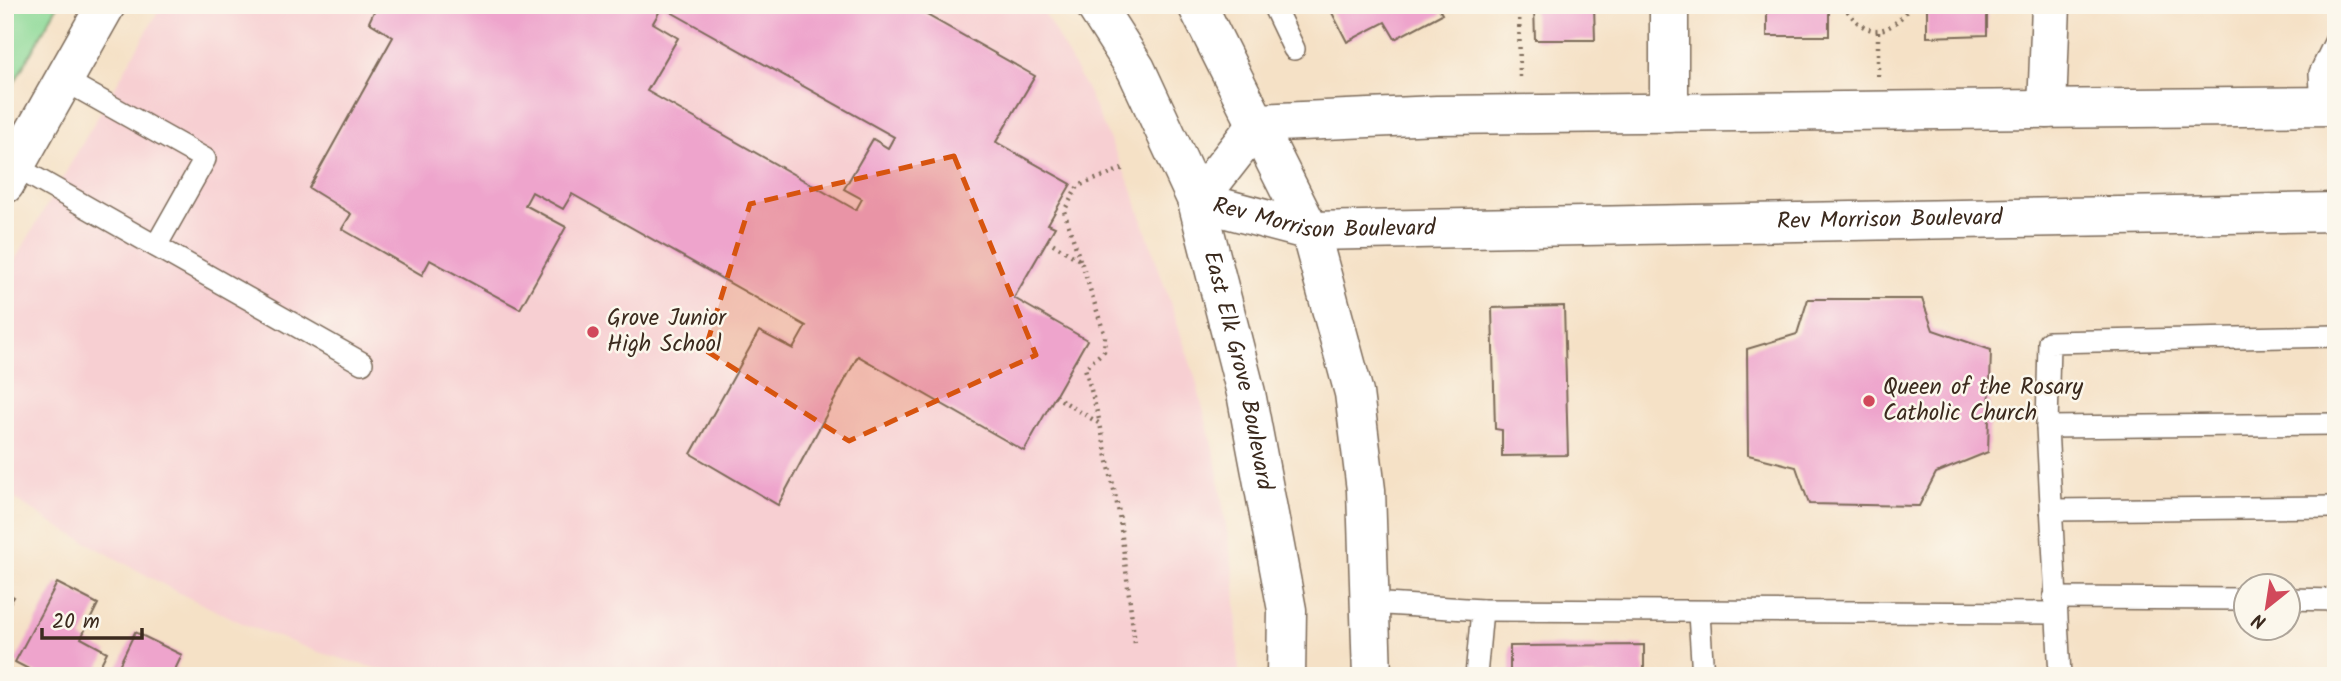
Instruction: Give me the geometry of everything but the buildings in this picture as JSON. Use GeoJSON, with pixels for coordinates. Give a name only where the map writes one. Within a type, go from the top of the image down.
{"type":"FeatureCollection","features":[{"type":"Feature","properties":{"kind":"street"},"geometry":{"type":"LineString","coordinates":[[11,175],[106,5]]}},
{"type":"Feature","properties":{"kind":"street","name":"East Elk Grove Boulevard"},"geometry":{"type":"LineString","coordinates":[[1095,5],[1136,69],[1197,201],[1246,393],[1282,583],[1287,610],[1286,676]]}},
{"type":"Feature","properties":{"kind":"street"},"geometry":{"type":"LineString","coordinates":[[1197,5],[1310,231],[1354,393],[1366,490],[1372,676]]}},
{"type":"Feature","properties":{"kind":"street"},"geometry":{"type":"LineString","coordinates":[[1669,5],[1669,113]]}},
{"type":"Feature","properties":{"kind":"street"},"geometry":{"type":"LineString","coordinates":[[2047,109],[2051,5]]}},
{"type":"Feature","properties":{"kind":"street"},"geometry":{"type":"LineString","coordinates":[[1258,123],[1437,115],[2329,106]]}},
{"type":"Feature","properties":{"kind":"street","name":"Rev Morrison Boulevard"},"geometry":{"type":"LineString","coordinates":[[1258,123],[1197,201],[1310,231],[2336,212]]}},
{"type":"Feature","properties":{"kind":"lane"},"geometry":{"type":"LineString","coordinates":[[1273,5],[1294,49]]}},
{"type":"Feature","properties":{"kind":"lane"},"geometry":{"type":"LineString","coordinates":[[2329,106],[2320,73],[2336,40]]}},
{"type":"Feature","properties":{"kind":"lane"},"geometry":{"type":"LineString","coordinates":[[66,80],[205,159],[156,246]]}},
{"type":"Feature","properties":{"kind":"lane"},"geometry":{"type":"LineString","coordinates":[[11,175],[156,246],[362,363]]}},
{"type":"Feature","properties":{"kind":"lane"},"geometry":{"type":"LineString","coordinates":[[2060,676],[2054,606],[2047,427],[2049,342],[2336,336]]}},
{"type":"Feature","properties":{"kind":"lane"},"geometry":{"type":"LineString","coordinates":[[2047,427],[2336,424]]}},
{"type":"Feature","properties":{"kind":"lane"},"geometry":{"type":"LineString","coordinates":[[2051,510],[2336,507]]}},
{"type":"Feature","properties":{"kind":"lane"},"geometry":{"type":"LineString","coordinates":[[2302,599],[2336,600]]}},
{"type":"Feature","properties":{"kind":"lane"},"geometry":{"type":"LineString","coordinates":[[1369,603],[1482,610],[1699,614],[2232,600]]}},
{"type":"Feature","properties":{"kind":"lane"},"geometry":{"type":"LineString","coordinates":[[1476,676],[1482,610]]}},
{"type":"Feature","properties":{"kind":"lane"},"geometry":{"type":"LineString","coordinates":[[1699,614],[1703,676]]}},
{"type":"Feature","properties":{"kind":"path"},"geometry":{"type":"LineString","coordinates":[[1519,5],[1520,83]]}},
{"type":"Feature","properties":{"kind":"path"},"geometry":{"type":"LineString","coordinates":[[1844,5],[1857,22],[1878,32],[1896,24],[1911,5]]}},
{"type":"Feature","properties":{"kind":"path"},"geometry":{"type":"LineString","coordinates":[[1878,32],[1878,79]]}},
{"type":"Feature","properties":{"kind":"path"},"geometry":{"type":"LineString","coordinates":[[1127,167],[1078,186],[1064,211],[1105,336],[1104,351],[1085,368],[1119,513],[1135,644]]}},
{"type":"Feature","properties":{"kind":"path"},"geometry":{"type":"LineString","coordinates":[[1048,240],[1081,261]]}},
{"type":"Feature","properties":{"kind":"path"},"geometry":{"type":"LineString","coordinates":[[1055,396],[1100,424]]}},
{"type":"Feature","properties":{"kind":"highlighted area"},"geometry":{"type":"Polygon","coordinates":[[[954,156],[1036,355],[849,441],[705,350],[750,204],[954,156]]]}},
{"type":"Feature","properties":{"kind":"shaded area","name":"Grove Junior High School"},"geometry":{"type":"Polygon","coordinates":[[[162,5],[1040,5],[1087,90],[1132,189],[1195,377],[1215,456],[1235,582],[1239,676],[403,676],[318,652],[246,625],[177,592],[53,524],[5,492],[5,278],[162,5]]]}},
{"type":"Feature","properties":{"kind":"green space"},"geometry":{"type":"Polygon","coordinates":[[[5,5],[58,5],[5,99],[5,5]]]}},
{"type":"Feature","properties":{"kind":"place","name":"Grove Junior High School"},"geometry":{"type":"Point","coordinates":[593,332]}},
{"type":"Feature","properties":{"kind":"place","name":"Queen of the Rosary Catholic Church"},"geometry":{"type":"Point","coordinates":[1869,401]}}]}
